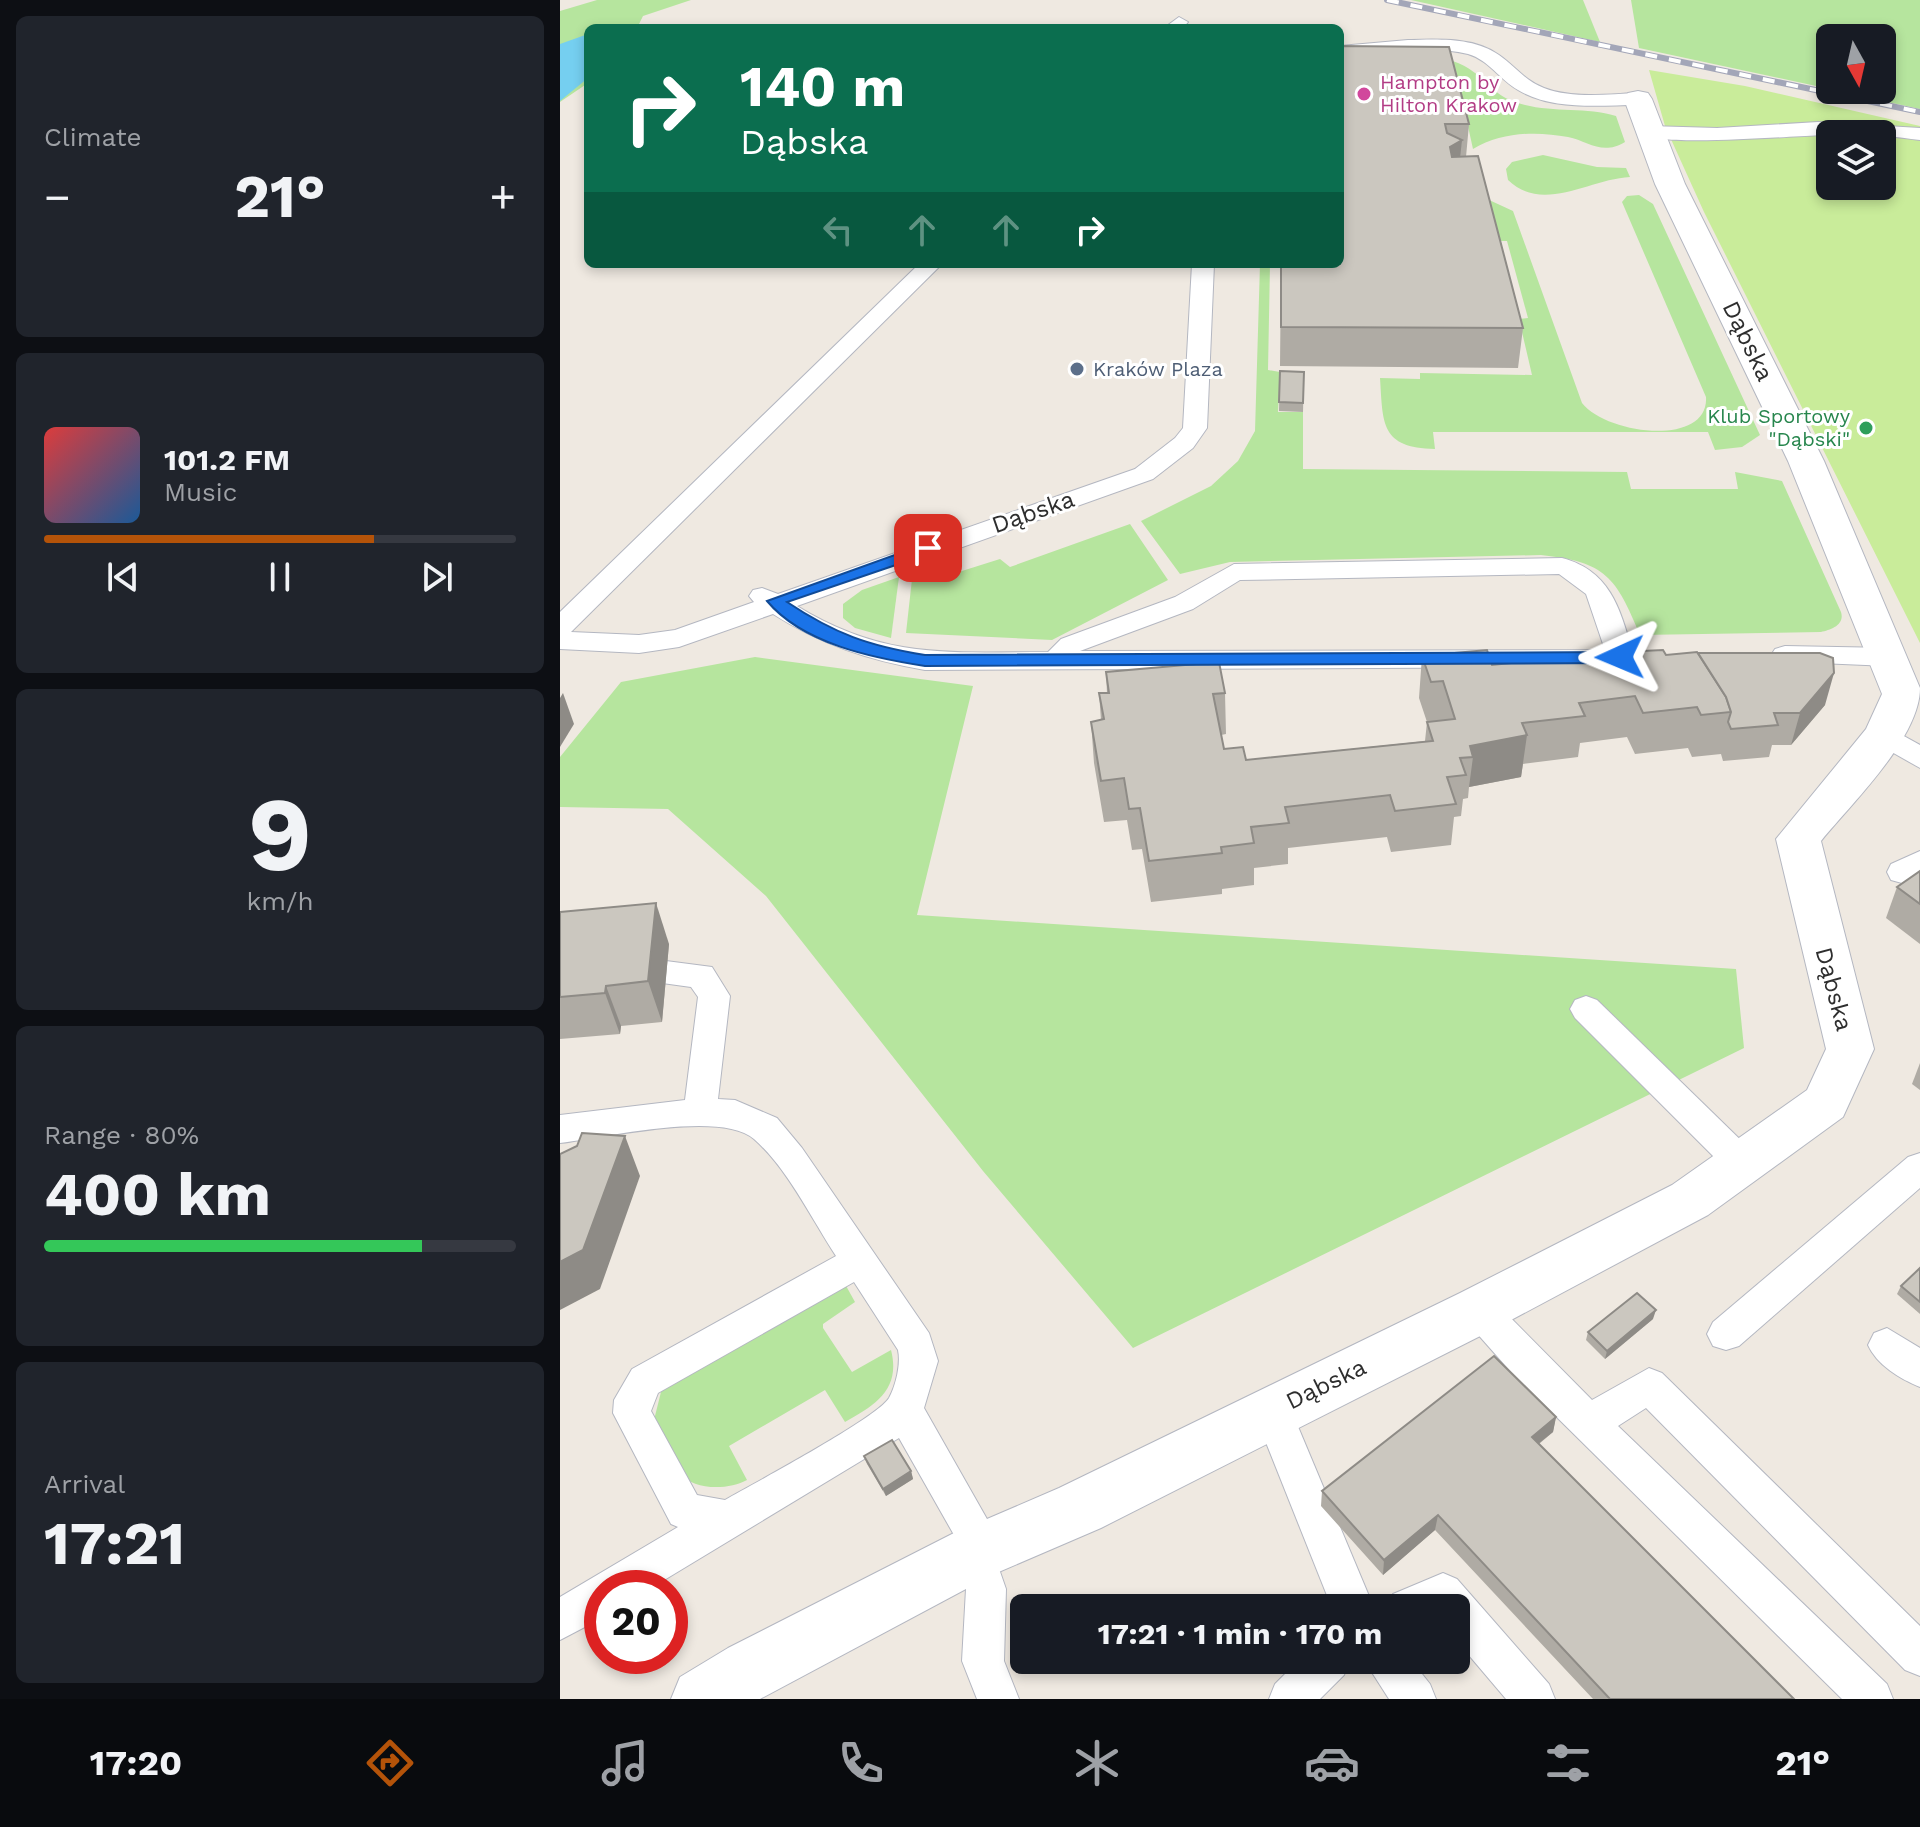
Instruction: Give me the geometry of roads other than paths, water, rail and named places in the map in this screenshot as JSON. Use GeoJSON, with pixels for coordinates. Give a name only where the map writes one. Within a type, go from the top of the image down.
{"type":"FeatureCollection","features":[{"type":"Feature","properties":{"kind":"street","name":"Dąbska"},"geometry":{"type":"LineString","coordinates":[[702,1699],[750,1670],[979,1552],[1080,1508],[1272,1410],[1479,1310],[1690,1200],[1826,1103],[1850,1049],[1798,839],[1902,747],[1902,694],[1806,461],[1643,116]]}},
{"type":"Feature","properties":{"kind":"lane"},"geometry":{"type":"LineString","coordinates":[[1348,63],[1461,47],[1491,57],[1522,85],[1549,95],[1643,116],[1700,137],[1869,127],[1920,134]]}},
{"type":"Feature","properties":{"kind":"lane"},"geometry":{"type":"LineString","coordinates":[[560,627],[927,268]]}},
{"type":"Feature","properties":{"kind":"lane","name":"Dąbska"},"geometry":{"type":"LineString","coordinates":[[560,640],[639,644],[679,638],[768,599],[1144,474],[1184,443],[1195,428],[1203,268]]}},
{"type":"Feature","properties":{"kind":"lane"},"geometry":{"type":"LineString","coordinates":[[1053,662],[1071,645],[1184,603],[1234,572],[1562,566],[1597,585],[1620,657]]}},
{"type":"Feature","properties":{"kind":"lane"},"geometry":{"type":"LineString","coordinates":[[768,599],[822,633],[872,652],[950,662],[1522,671],[1620,657],[1651,657]]}},
{"type":"Feature","properties":{"kind":"lane"},"geometry":{"type":"LineString","coordinates":[[1758,655],[1889,657]]}},
{"type":"Feature","properties":{"kind":"lane"},"geometry":{"type":"LineString","coordinates":[[666,973],[701,976],[714,996],[700,1112]]}},
{"type":"Feature","properties":{"kind":"lane"},"geometry":{"type":"LineString","coordinates":[[1586,1009],[1742,1163]]}},
{"type":"Feature","properties":{"kind":"lane"},"geometry":{"type":"LineString","coordinates":[[560,1129],[700,1112],[735,1114],[765,1128],[790,1158],[916,1345],[919,1361],[904,1410],[880,1430],[644,1570]]}},
{"type":"Feature","properties":{"kind":"lane"},"geometry":{"type":"LineString","coordinates":[[1726,1334],[1920,1167]]}},
{"type":"Feature","properties":{"kind":"lane"},"geometry":{"type":"LineString","coordinates":[[730,1520],[685,1511],[632,1413],[633,1400],[645,1381],[859,1261]]}},
{"type":"Feature","properties":{"kind":"lane"},"geometry":{"type":"LineString","coordinates":[[1479,1310],[1589,1423],[1872,1699]]}},
{"type":"Feature","properties":{"kind":"lane"},"geometry":{"type":"LineString","coordinates":[[1887,1345],[1920,1370]]}},
{"type":"Feature","properties":{"kind":"lane"},"geometry":{"type":"LineString","coordinates":[[1589,1423],[1649,1385],[1920,1655]]}},
{"type":"Feature","properties":{"kind":"lane"},"geometry":{"type":"LineString","coordinates":[[904,1410],[979,1552],[986,1589],[983,1661],[998,1699]]}},
{"type":"Feature","properties":{"kind":"lane"},"geometry":{"type":"LineString","coordinates":[[1272,1410],[1347,1594]]}},
{"type":"Feature","properties":{"kind":"lane"},"geometry":{"type":"LineString","coordinates":[[560,1620],[584,1606]]}},
{"type":"Feature","properties":{"kind":"lane"},"geometry":{"type":"LineString","coordinates":[[1470,1624],[1534,1699]]}},
{"type":"Feature","properties":{"kind":"lane"},"geometry":{"type":"LineString","coordinates":[[1290,1699],[1315,1674]]}},
{"type":"Feature","properties":{"kind":"lane"},"geometry":{"type":"LineString","coordinates":[[1396,1674],[1415,1699]]}},
{"type":"Feature","properties":{"kind":"water"},"geometry":{"type":"Polygon","coordinates":[[[584,35],[584,81],[560,101],[560,44],[584,35]]]}},
{"type":"Feature","properties":{"kind":"railway"},"geometry":{"type":"LineString","coordinates":[[1387,0],[1920,112]]}},
{"type":"Feature","properties":{"kind":"place","name":"Hampton by Hilton Krakow"},"geometry":{"type":"Point","coordinates":[1364,94]}},
{"type":"Feature","properties":{"kind":"place","name":"Kraków Plaza"},"geometry":{"type":"Point","coordinates":[1077,369]}},
{"type":"Feature","properties":{"kind":"place","name":"Klub Sportowy \"Dąbski\""},"geometry":{"type":"Point","coordinates":[1866,428]}}]}
